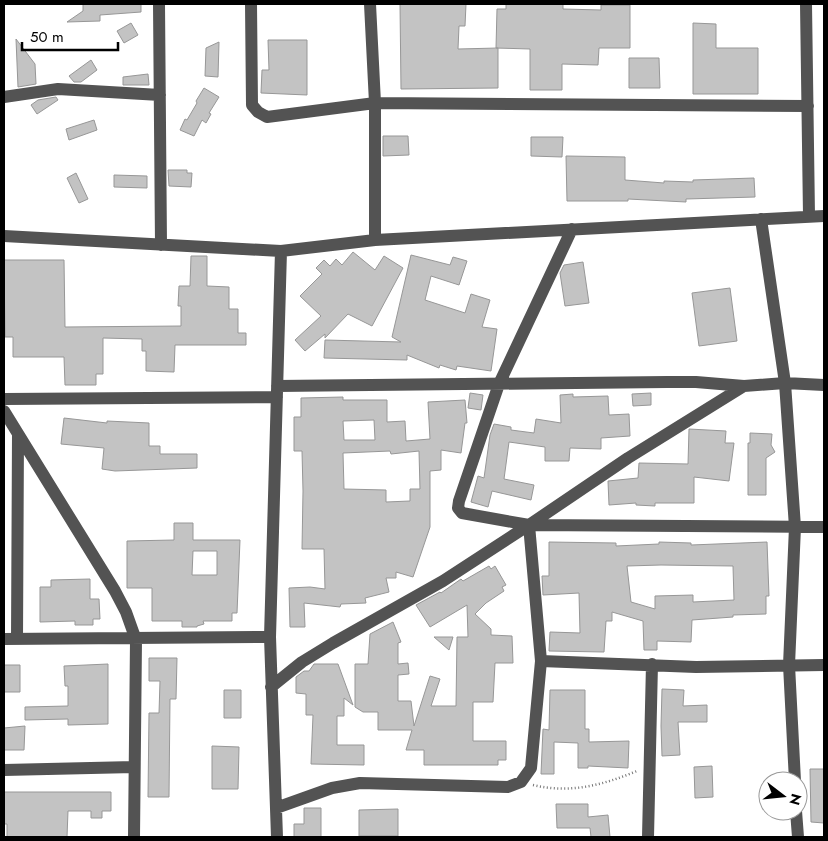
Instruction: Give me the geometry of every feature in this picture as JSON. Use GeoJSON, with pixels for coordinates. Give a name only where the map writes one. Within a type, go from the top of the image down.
{"type":"FeatureCollection","features":[{"type":"Feature","properties":{"kind":"street"},"geometry":{"type":"LineString","coordinates":[[159,4],[161,245]]}},
{"type":"Feature","properties":{"kind":"street"},"geometry":{"type":"LineString","coordinates":[[251,4],[252,105],[258,112],[267,116],[375,103],[808,106]]}},
{"type":"Feature","properties":{"kind":"street"},"geometry":{"type":"LineString","coordinates":[[370,4],[375,103],[374,240]]}},
{"type":"Feature","properties":{"kind":"street"},"geometry":{"type":"LineString","coordinates":[[806,4],[809,216]]}},
{"type":"Feature","properties":{"kind":"street"},"geometry":{"type":"LineString","coordinates":[[4,97],[58,88],[160,95]]}},
{"type":"Feature","properties":{"kind":"street"},"geometry":{"type":"LineString","coordinates":[[4,236],[281,251],[374,240],[824,216]]}},
{"type":"Feature","properties":{"kind":"street"},"geometry":{"type":"LineString","coordinates":[[762,219],[784,383],[795,527],[789,665],[794,771]]}},
{"type":"Feature","properties":{"kind":"street"},"geometry":{"type":"LineString","coordinates":[[572,229],[499,384],[459,501],[458,508],[462,513],[529,526],[824,527]]}},
{"type":"Feature","properties":{"kind":"street"},"geometry":{"type":"LineString","coordinates":[[277,837],[270,637],[281,251]]}},
{"type":"Feature","properties":{"kind":"street"},"geometry":{"type":"LineString","coordinates":[[4,399],[499,384],[696,382],[744,386],[784,383],[824,385]]}},
{"type":"Feature","properties":{"kind":"street"},"geometry":{"type":"LineString","coordinates":[[271,687],[302,662],[443,581],[529,526],[628,458],[744,386]]}},
{"type":"Feature","properties":{"kind":"street"},"geometry":{"type":"LineString","coordinates":[[4,411],[115,591],[126,612],[136,640],[134,837]]}},
{"type":"Feature","properties":{"kind":"street"},"geometry":{"type":"LineString","coordinates":[[17,640],[18,434]]}},
{"type":"Feature","properties":{"kind":"street"},"geometry":{"type":"LineString","coordinates":[[276,808],[310,794],[360,783],[508,787],[521,782],[531,768],[541,661],[529,526]]}},
{"type":"Feature","properties":{"kind":"street"},"geometry":{"type":"LineString","coordinates":[[4,640],[270,637]]}},
{"type":"Feature","properties":{"kind":"street"},"geometry":{"type":"LineString","coordinates":[[541,661],[736,667],[824,666]]}},
{"type":"Feature","properties":{"kind":"street"},"geometry":{"type":"LineString","coordinates":[[648,837],[652,664]]}},
{"type":"Feature","properties":{"kind":"street"},"geometry":{"type":"LineString","coordinates":[[4,770],[134,767]]}},
{"type":"Feature","properties":{"kind":"street"},"geometry":{"type":"LineString","coordinates":[[797,821],[798,837]]}},
{"type":"Feature","properties":{"kind":"path"},"geometry":{"type":"LineString","coordinates":[[521,782],[558,790],[572,790],[621,778],[650,765]]}},
{"type":"Feature","properties":{"kind":"building"},"geometry":{"type":"Polygon","coordinates":[[[83,4],[141,4],[141,12],[100,15],[100,21],[67,22],[83,11],[83,4]]]}},
{"type":"Feature","properties":{"kind":"building"},"geometry":{"type":"Polygon","coordinates":[[[400,4],[466,4],[465,26],[459,26],[458,49],[498,48],[498,88],[401,89],[400,4]]]}},
{"type":"Feature","properties":{"kind":"building"},"geometry":{"type":"Polygon","coordinates":[[[506,4],[563,4],[563,9],[601,10],[601,5],[630,5],[630,48],[599,48],[598,65],[562,64],[562,90],[530,90],[530,49],[496,48],[497,9],[506,9],[506,4]]]}},
{"type":"Feature","properties":{"kind":"building"},"geometry":{"type":"Polygon","coordinates":[[[131,23],[138,35],[124,43],[117,31],[131,23]]]}},
{"type":"Feature","properties":{"kind":"building"},"geometry":{"type":"Polygon","coordinates":[[[693,23],[716,24],[716,48],[758,48],[758,94],[693,94],[693,23]]]}},
{"type":"Feature","properties":{"kind":"building"},"geometry":{"type":"Polygon","coordinates":[[[16,39],[35,64],[36,84],[18,87],[16,39]]]}},
{"type":"Feature","properties":{"kind":"building"},"geometry":{"type":"Polygon","coordinates":[[[268,40],[307,40],[307,95],[261,93],[262,70],[269,70],[268,40]]]}},
{"type":"Feature","properties":{"kind":"building"},"geometry":{"type":"Polygon","coordinates":[[[219,42],[218,77],[205,76],[206,48],[219,42]]]}},
{"type":"Feature","properties":{"kind":"building"},"geometry":{"type":"Polygon","coordinates":[[[629,58],[659,58],[660,88],[629,88],[629,58]]]}},
{"type":"Feature","properties":{"kind":"building"},"geometry":{"type":"Polygon","coordinates":[[[91,60],[97,70],[81,82],[74,82],[69,76],[91,60]]]}},
{"type":"Feature","properties":{"kind":"building"},"geometry":{"type":"Polygon","coordinates":[[[148,74],[149,85],[123,85],[123,77],[148,74]]]}},
{"type":"Feature","properties":{"kind":"building"},"geometry":{"type":"Polygon","coordinates":[[[204,88],[219,97],[209,113],[211,114],[206,123],[202,120],[194,136],[180,130],[204,88]]]}},
{"type":"Feature","properties":{"kind":"building"},"geometry":{"type":"Polygon","coordinates":[[[56,97],[58,100],[37,114],[31,105],[38,100],[56,97]]]}},
{"type":"Feature","properties":{"kind":"building"},"geometry":{"type":"Polygon","coordinates":[[[94,120],[97,130],[69,140],[66,129],[94,120]]]}},
{"type":"Feature","properties":{"kind":"building"},"geometry":{"type":"Polygon","coordinates":[[[383,136],[408,136],[409,155],[383,156],[383,136]]]}},
{"type":"Feature","properties":{"kind":"building"},"geometry":{"type":"Polygon","coordinates":[[[531,137],[563,137],[562,157],[531,156],[531,137]]]}},
{"type":"Feature","properties":{"kind":"building"},"geometry":{"type":"Polygon","coordinates":[[[566,156],[625,157],[625,180],[664,183],[664,181],[693,182],[693,180],[754,178],[755,197],[686,199],[686,202],[628,199],[628,201],[567,201],[566,156]]]}},
{"type":"Feature","properties":{"kind":"building"},"geometry":{"type":"Polygon","coordinates":[[[168,170],[187,170],[187,173],[192,173],[191,187],[169,186],[168,170]]]}},
{"type":"Feature","properties":{"kind":"building"},"geometry":{"type":"Polygon","coordinates":[[[76,173],[88,199],[79,203],[67,178],[76,173]]]}},
{"type":"Feature","properties":{"kind":"building"},"geometry":{"type":"Polygon","coordinates":[[[114,175],[147,176],[147,188],[114,187],[114,175]]]}},
{"type":"Feature","properties":{"kind":"building"},"geometry":{"type":"Polygon","coordinates":[[[353,252],[375,270],[384,256],[403,268],[372,326],[348,314],[325,338],[325,334],[305,351],[295,340],[321,316],[300,296],[322,274],[316,268],[324,260],[330,266],[336,259],[342,265],[353,252]]]}},
{"type":"Feature","properties":{"kind":"building"},"geometry":{"type":"Polygon","coordinates":[[[411,255],[450,265],[453,257],[467,261],[459,285],[431,276],[425,300],[465,313],[471,294],[490,300],[482,327],[497,329],[491,371],[457,366],[456,370],[440,365],[439,368],[407,355],[407,360],[324,358],[325,340],[401,342],[392,337],[411,255]]]}},
{"type":"Feature","properties":{"kind":"building"},"geometry":{"type":"Polygon","coordinates":[[[191,256],[207,256],[207,286],[229,287],[229,309],[238,309],[238,333],[246,333],[246,345],[175,345],[174,372],[146,371],[146,351],[142,351],[142,339],[103,338],[103,374],[96,374],[96,385],[65,385],[64,357],[13,357],[13,337],[5,337],[4,260],[64,260],[65,327],[181,326],[181,306],[178,306],[179,286],[190,286],[191,256]]]}},
{"type":"Feature","properties":{"kind":"building"},"geometry":{"type":"Polygon","coordinates":[[[583,262],[589,303],[565,306],[560,273],[564,265],[583,262]]]}},
{"type":"Feature","properties":{"kind":"building"},"geometry":{"type":"Polygon","coordinates":[[[730,288],[737,341],[699,346],[692,293],[730,288]]]}},
{"type":"Feature","properties":{"kind":"building"},"geometry":{"type":"Polygon","coordinates":[[[470,393],[483,395],[481,410],[468,408],[470,393]]]}},
{"type":"Feature","properties":{"kind":"building"},"geometry":{"type":"Polygon","coordinates":[[[651,393],[651,405],[633,406],[632,394],[651,393]]]}},
{"type":"Feature","properties":{"kind":"building"},"geometry":{"type":"Polygon","coordinates":[[[573,394],[573,397],[608,396],[609,415],[629,414],[630,436],[601,438],[601,449],[570,448],[569,461],[545,461],[545,447],[509,442],[504,479],[534,485],[531,500],[492,491],[488,507],[471,502],[478,476],[484,478],[490,435],[494,424],[511,427],[511,430],[534,433],[536,419],[561,423],[560,395],[573,394]]]}},
{"type":"Feature","properties":{"kind":"building"},"geometry":{"type":"Polygon","coordinates":[[[343,397],[343,400],[387,400],[387,422],[405,421],[406,441],[430,439],[428,402],[465,400],[467,423],[465,423],[461,453],[441,450],[441,470],[430,471],[430,527],[413,577],[396,572],[396,578],[386,578],[389,592],[365,598],[366,603],[341,604],[340,607],[304,603],[305,627],[290,627],[289,588],[310,587],[325,589],[324,549],[302,549],[302,451],[294,451],[294,417],[301,417],[301,398],[343,397]],[[374,420],[343,421],[344,440],[375,440],[374,420]],[[390,451],[343,453],[344,489],[386,490],[386,502],[410,501],[410,489],[420,489],[419,451],[391,454],[390,451]]]}},
{"type":"Feature","properties":{"kind":"building"},"geometry":{"type":"Polygon","coordinates":[[[64,418],[107,423],[107,421],[149,423],[149,446],[160,446],[160,454],[197,454],[197,468],[115,471],[102,469],[104,448],[61,444],[64,418]]]}},
{"type":"Feature","properties":{"kind":"building"},"geometry":{"type":"Polygon","coordinates":[[[689,429],[726,431],[725,443],[734,443],[729,481],[694,477],[694,503],[655,503],[655,506],[636,505],[636,503],[609,505],[608,481],[638,478],[639,463],[688,464],[689,429]]]}},
{"type":"Feature","properties":{"kind":"building"},"geometry":{"type":"Polygon","coordinates":[[[750,433],[772,434],[771,445],[775,452],[766,458],[766,495],[748,495],[748,443],[750,443],[750,433]]]}},
{"type":"Feature","properties":{"kind":"building"},"geometry":{"type":"Polygon","coordinates":[[[174,523],[193,523],[193,540],[240,540],[237,613],[232,613],[232,621],[203,621],[204,624],[197,627],[182,627],[182,621],[152,621],[152,588],[127,588],[127,541],[174,540],[174,523]],[[193,551],[192,575],[217,575],[217,551],[193,551]]]}},
{"type":"Feature","properties":{"kind":"building"},"geometry":{"type":"Polygon","coordinates":[[[549,542],[616,543],[616,546],[659,544],[659,542],[691,543],[691,545],[767,542],[769,596],[766,596],[766,614],[733,615],[733,617],[692,620],[691,642],[657,641],[657,650],[644,650],[643,621],[612,612],[612,621],[606,621],[604,652],[549,651],[550,632],[580,633],[579,593],[543,595],[542,576],[549,576],[549,542]],[[627,566],[631,602],[655,609],[655,596],[693,595],[693,602],[734,600],[733,566],[627,566]]]}},
{"type":"Feature","properties":{"kind":"building"},"geometry":{"type":"Polygon","coordinates":[[[489,566],[491,569],[495,566],[506,585],[502,587],[504,591],[486,603],[475,614],[491,629],[491,635],[512,636],[513,663],[495,663],[493,702],[473,702],[473,741],[506,741],[506,760],[498,760],[498,765],[424,765],[424,750],[406,750],[412,730],[378,730],[378,712],[363,712],[355,707],[355,664],[368,664],[370,634],[393,622],[401,642],[398,643],[398,664],[408,663],[409,674],[398,675],[398,701],[411,701],[414,726],[430,676],[440,679],[431,706],[456,706],[457,637],[468,637],[467,605],[430,627],[416,605],[441,593],[461,579],[463,581],[489,566]]]}},
{"type":"Feature","properties":{"kind":"building"},"geometry":{"type":"Polygon","coordinates":[[[90,579],[90,599],[99,599],[100,619],[93,619],[93,625],[75,625],[75,621],[40,622],[40,587],[51,587],[51,580],[90,579]]]}},
{"type":"Feature","properties":{"kind":"building"},"geometry":{"type":"Polygon","coordinates":[[[434,637],[453,637],[449,650],[434,637]]]}},
{"type":"Feature","properties":{"kind":"building"},"geometry":{"type":"Polygon","coordinates":[[[149,658],[177,658],[176,699],[170,699],[169,797],[148,797],[149,713],[159,713],[160,681],[149,681],[149,658]]]}},
{"type":"Feature","properties":{"kind":"building"},"geometry":{"type":"Polygon","coordinates":[[[108,664],[108,724],[68,725],[68,719],[25,720],[25,707],[68,706],[68,686],[65,686],[64,666],[108,664]]]}},
{"type":"Feature","properties":{"kind":"building"},"geometry":{"type":"Polygon","coordinates":[[[314,664],[338,664],[353,705],[344,698],[344,716],[337,716],[337,745],[364,745],[364,765],[311,764],[313,715],[306,715],[306,694],[296,693],[296,677],[304,671],[309,671],[314,664]]]}},
{"type":"Feature","properties":{"kind":"building"},"geometry":{"type":"Polygon","coordinates":[[[4,665],[20,665],[20,692],[4,692],[4,665]]]}},
{"type":"Feature","properties":{"kind":"building"},"geometry":{"type":"Polygon","coordinates":[[[662,689],[684,690],[683,706],[707,705],[707,722],[678,722],[680,755],[662,756],[662,689]]]}},
{"type":"Feature","properties":{"kind":"building"},"geometry":{"type":"Polygon","coordinates":[[[224,690],[241,690],[241,718],[224,718],[224,690]]]}},
{"type":"Feature","properties":{"kind":"building"},"geometry":{"type":"Polygon","coordinates":[[[550,690],[585,690],[585,729],[589,729],[589,742],[629,741],[628,768],[588,766],[588,768],[578,768],[578,743],[554,742],[554,774],[541,774],[543,729],[549,730],[550,690]]]}},
{"type":"Feature","properties":{"kind":"building"},"geometry":{"type":"Polygon","coordinates":[[[25,726],[24,750],[4,750],[4,728],[25,726]]]}},
{"type":"Feature","properties":{"kind":"building"},"geometry":{"type":"Polygon","coordinates":[[[212,746],[239,747],[238,789],[212,789],[212,746]]]}},
{"type":"Feature","properties":{"kind":"building"},"geometry":{"type":"Polygon","coordinates":[[[712,766],[713,797],[695,798],[694,767],[712,766]]]}},
{"type":"Feature","properties":{"kind":"building"},"geometry":{"type":"Polygon","coordinates":[[[810,769],[824,769],[824,823],[811,822],[810,769]]]}},
{"type":"Feature","properties":{"kind":"building"},"geometry":{"type":"Polygon","coordinates":[[[4,792],[111,792],[111,811],[102,811],[102,818],[91,818],[91,811],[68,811],[67,837],[7,837],[7,824],[4,824],[4,792]]]}},
{"type":"Feature","properties":{"kind":"building"},"geometry":{"type":"Polygon","coordinates":[[[556,804],[588,804],[588,817],[608,815],[610,837],[591,837],[590,828],[557,828],[556,804]]]}},
{"type":"Feature","properties":{"kind":"building"},"geometry":{"type":"Polygon","coordinates":[[[304,808],[321,808],[321,837],[294,837],[294,824],[304,824],[304,808]]]}},
{"type":"Feature","properties":{"kind":"building"},"geometry":{"type":"Polygon","coordinates":[[[398,809],[398,836],[359,836],[359,810],[398,809]]]}}]}
